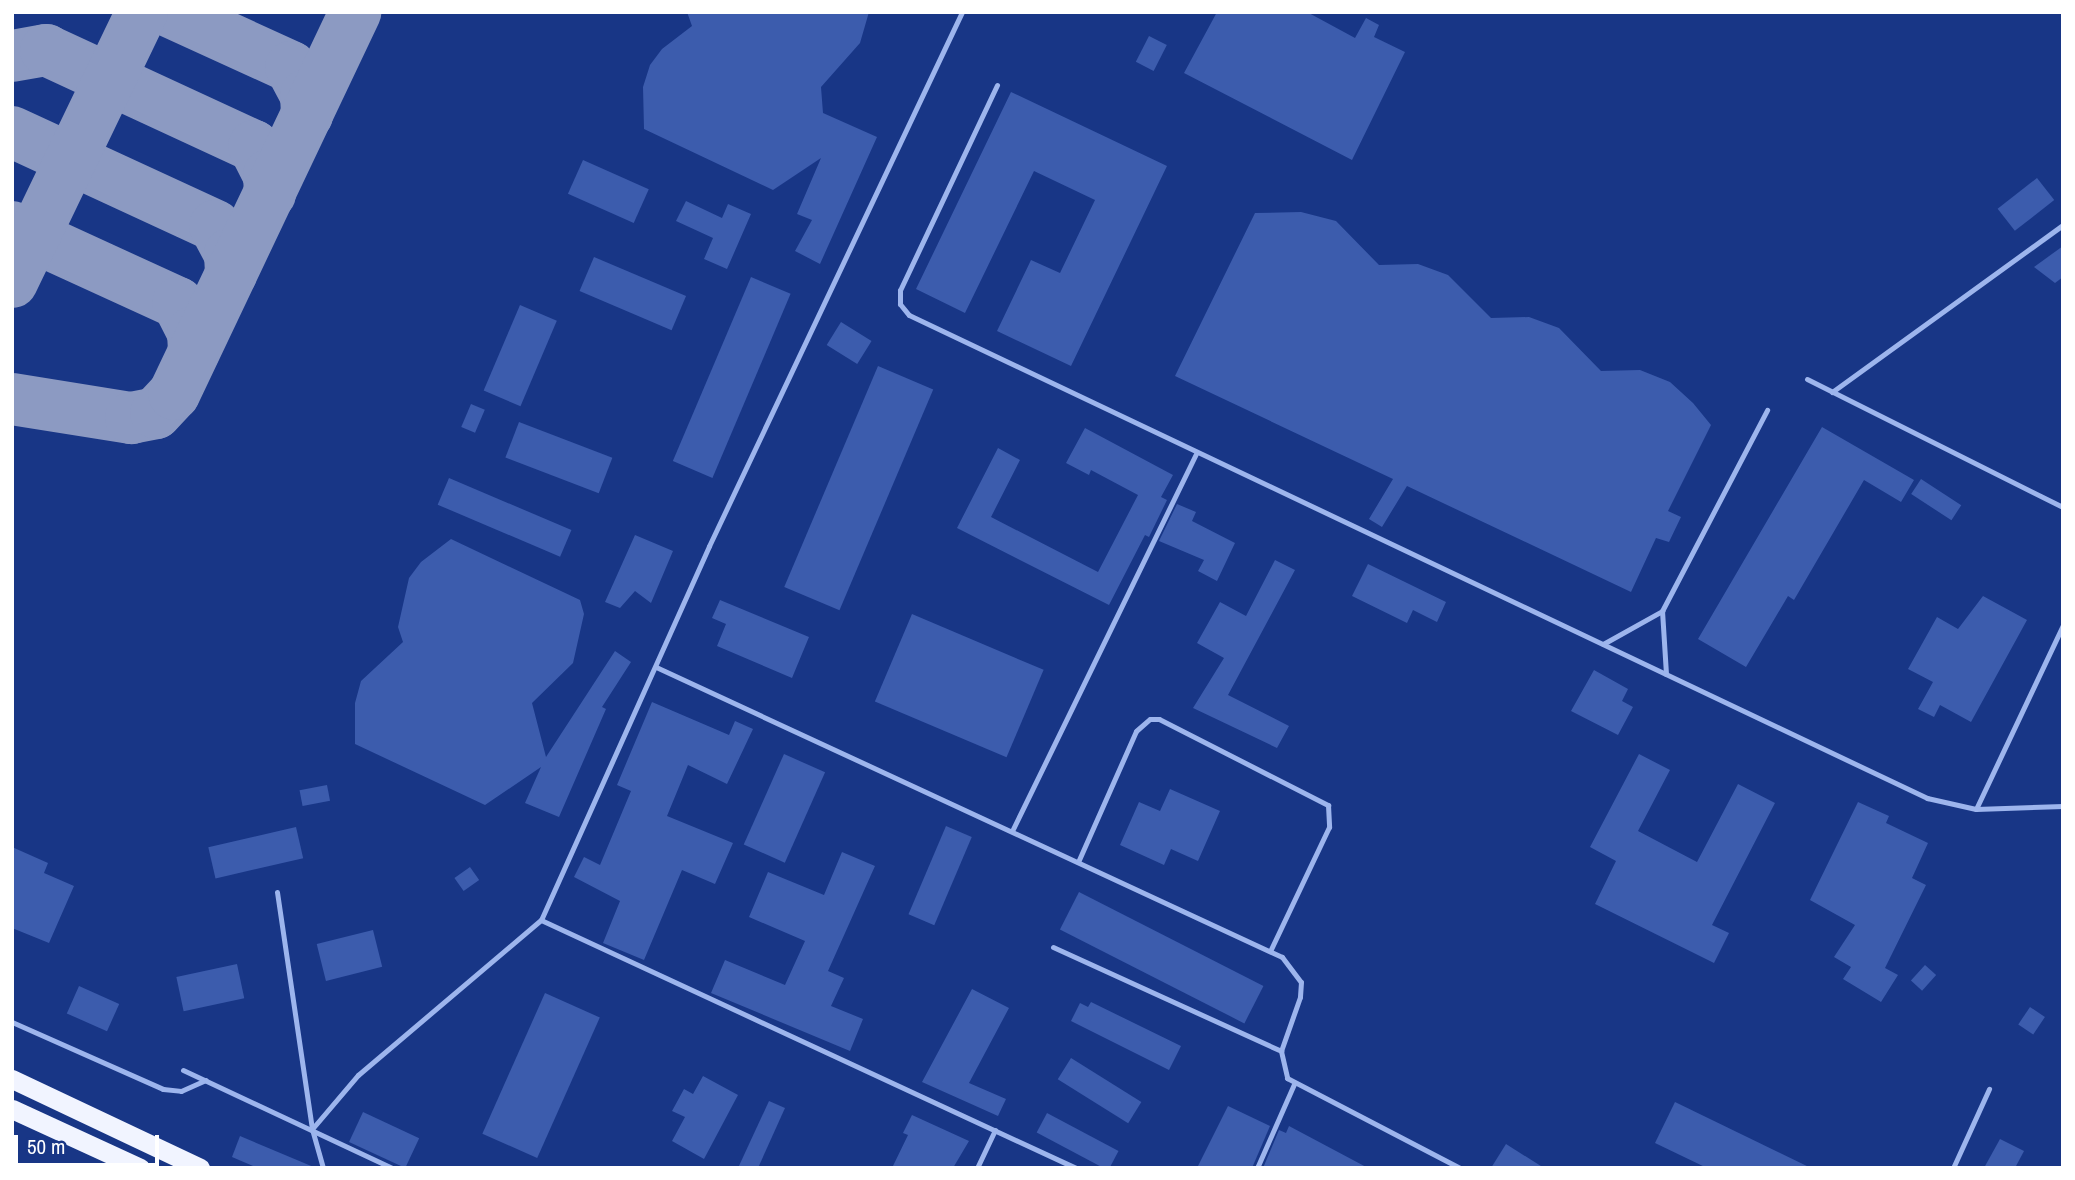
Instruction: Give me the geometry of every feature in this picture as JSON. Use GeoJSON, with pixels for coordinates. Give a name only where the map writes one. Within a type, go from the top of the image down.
{"type":"FeatureCollection","features":[{"type":"Feature","properties":{"kind":"highway"},"geometry":{"type":"LineString","coordinates":[[12,1079],[200,1168]]}},
{"type":"Feature","properties":{"kind":"highway"},"geometry":{"type":"LineString","coordinates":[[12,1109],[140,1168]]}},
{"type":"Feature","properties":{"kind":"lane"},"geometry":{"type":"LineString","coordinates":[[313,1129],[358,1075],[541,920],[962,12]]}},
{"type":"Feature","properties":{"kind":"lane"},"geometry":{"type":"LineString","coordinates":[[997,85],[900,290],[900,304],[909,315],[1927,798],[1976,809],[2063,806]]}},
{"type":"Feature","properties":{"kind":"lane"},"geometry":{"type":"LineString","coordinates":[[1832,392],[2063,225]]}},
{"type":"Feature","properties":{"kind":"lane"},"geometry":{"type":"LineString","coordinates":[[1808,379],[2063,507]]}},
{"type":"Feature","properties":{"kind":"lane"},"geometry":{"type":"LineString","coordinates":[[1666,674],[1662,611],[1767,410]]}},
{"type":"Feature","properties":{"kind":"lane"},"geometry":{"type":"LineString","coordinates":[[1013,831],[1196,453]]}},
{"type":"Feature","properties":{"kind":"lane"},"geometry":{"type":"LineString","coordinates":[[1602,644],[1662,611]]}},
{"type":"Feature","properties":{"kind":"lane"},"geometry":{"type":"LineString","coordinates":[[1976,809],[2063,625]]}},
{"type":"Feature","properties":{"kind":"lane"},"geometry":{"type":"LineString","coordinates":[[656,667],[1270,951],[1294,969],[1301,982],[1300,997],[1281,1051],[1281,1069],[1294,1084],[1460,1168]]}},
{"type":"Feature","properties":{"kind":"lane"},"geometry":{"type":"LineString","coordinates":[[1078,862],[1136,732],[1150,719],[1160,719],[1328,805],[1329,827],[1270,951]]}},
{"type":"Feature","properties":{"kind":"lane"},"geometry":{"type":"LineString","coordinates":[[277,892],[313,1129],[323,1168]]}},
{"type":"Feature","properties":{"kind":"lane"},"geometry":{"type":"LineString","coordinates":[[541,920],[1076,1168]]}},
{"type":"Feature","properties":{"kind":"lane"},"geometry":{"type":"LineString","coordinates":[[1053,947],[1281,1051]]}},
{"type":"Feature","properties":{"kind":"lane"},"geometry":{"type":"LineString","coordinates":[[12,1023],[163,1089],[181,1091],[206,1080]]}},
{"type":"Feature","properties":{"kind":"lane"},"geometry":{"type":"LineString","coordinates":[[183,1070],[392,1168]]}},
{"type":"Feature","properties":{"kind":"lane"},"geometry":{"type":"LineString","coordinates":[[1256,1168],[1294,1084]]}},
{"type":"Feature","properties":{"kind":"lane"},"geometry":{"type":"LineString","coordinates":[[1952,1168],[1989,1089]]}},
{"type":"Feature","properties":{"kind":"lane"},"geometry":{"type":"LineString","coordinates":[[977,1168],[995,1130]]}},
{"type":"Feature","properties":{"kind":"building"},"geometry":{"type":"Polygon","coordinates":[[[687,12],[869,12],[860,43],[821,87],[823,113],[877,137],[820,264],[795,251],[812,220],[797,214],[821,158],[773,190],[644,129],[643,87],[650,65],[662,49],[692,26],[687,12]]]}},
{"type":"Feature","properties":{"kind":"building"},"geometry":{"type":"Polygon","coordinates":[[[1217,12],[1307,12],[1355,38],[1366,18],[1379,25],[1374,37],[1405,52],[1352,160],[1184,73],[1217,12]]]}},
{"type":"Feature","properties":{"kind":"building"},"geometry":{"type":"Polygon","coordinates":[[[1149,36],[1167,45],[1154,71],[1136,62],[1149,36]]]}},
{"type":"Feature","properties":{"kind":"building"},"geometry":{"type":"Polygon","coordinates":[[[1011,92],[1167,166],[1071,366],[997,331],[1031,260],[1060,273],[1095,200],[1034,171],[965,313],[916,289],[1011,92]]]}},
{"type":"Feature","properties":{"kind":"building"},"geometry":{"type":"Polygon","coordinates":[[[583,160],[649,189],[634,223],[568,194],[583,160]]]}},
{"type":"Feature","properties":{"kind":"building"},"geometry":{"type":"Polygon","coordinates":[[[2037,178],[2054,200],[2015,231],[1998,209],[2037,178]]]}},
{"type":"Feature","properties":{"kind":"building"},"geometry":{"type":"Polygon","coordinates":[[[686,201],[722,218],[728,204],[751,214],[727,269],[704,259],[713,238],[676,221],[686,201]]]}},
{"type":"Feature","properties":{"kind":"building"},"geometry":{"type":"Polygon","coordinates":[[[1301,212],[1336,221],[1379,265],[1418,264],[1448,275],[1491,318],[1529,317],[1559,328],[1601,371],[1640,370],[1670,382],[1693,403],[1711,425],[1668,511],[1681,517],[1669,542],[1656,538],[1631,592],[1407,486],[1382,527],[1369,519],[1393,479],[1175,376],[1255,213],[1301,212]]]}},
{"type":"Feature","properties":{"kind":"building"},"geometry":{"type":"Polygon","coordinates":[[[2063,246],[2063,277],[2055,283],[2034,267],[2063,246]]]}},
{"type":"Feature","properties":{"kind":"building"},"geometry":{"type":"Polygon","coordinates":[[[594,257],[686,296],[672,330],[580,291],[594,257]]]}},
{"type":"Feature","properties":{"kind":"building"},"geometry":{"type":"Polygon","coordinates":[[[751,277],[791,294],[712,478],[673,461],[751,277]]]}},
{"type":"Feature","properties":{"kind":"building"},"geometry":{"type":"Polygon","coordinates":[[[520,305],[557,321],[520,406],[484,391],[520,305]]]}},
{"type":"Feature","properties":{"kind":"building"},"geometry":{"type":"Polygon","coordinates":[[[841,322],[872,341],[857,364],[827,345],[841,322]]]}},
{"type":"Feature","properties":{"kind":"building"},"geometry":{"type":"Polygon","coordinates":[[[878,366],[933,389],[839,610],[784,587],[878,366]]]}},
{"type":"Feature","properties":{"kind":"building"},"geometry":{"type":"Polygon","coordinates":[[[471,404],[485,410],[475,433],[461,427],[471,404]]]}},
{"type":"Feature","properties":{"kind":"building"},"geometry":{"type":"Polygon","coordinates":[[[519,422],[612,458],[599,493],[505,457],[519,422]]]}},
{"type":"Feature","properties":{"kind":"building"},"geometry":{"type":"Polygon","coordinates":[[[1822,427],[1914,480],[1901,502],[1864,480],[1794,600],[1788,596],[1746,667],[1698,639],[1822,427]]]}},
{"type":"Feature","properties":{"kind":"building"},"geometry":{"type":"Polygon","coordinates":[[[1085,428],[1173,475],[1161,497],[1167,500],[1149,537],[1145,535],[1109,605],[957,528],[998,448],[1020,460],[991,517],[1098,572],[1138,495],[1091,470],[1089,475],[1066,463],[1085,428]]]}},
{"type":"Feature","properties":{"kind":"building"},"geometry":{"type":"Polygon","coordinates":[[[449,478],[571,530],[560,557],[438,505],[449,478]]]}},
{"type":"Feature","properties":{"kind":"building"},"geometry":{"type":"Polygon","coordinates":[[[1921,479],[1961,505],[1951,520],[1911,494],[1921,479]]]}},
{"type":"Feature","properties":{"kind":"building"},"geometry":{"type":"Polygon","coordinates":[[[1177,504],[1196,512],[1192,521],[1235,543],[1217,581],[1198,571],[1204,560],[1159,541],[1177,504]]]}},
{"type":"Feature","properties":{"kind":"building"},"geometry":{"type":"Polygon","coordinates":[[[635,535],[673,551],[651,603],[635,591],[620,608],[605,602],[635,535]]]}},
{"type":"Feature","properties":{"kind":"building"},"geometry":{"type":"Polygon","coordinates":[[[451,539],[580,600],[584,614],[573,663],[532,703],[546,757],[615,651],[631,662],[602,707],[606,709],[559,817],[525,803],[541,767],[485,805],[355,744],[355,703],[361,681],[403,642],[398,627],[409,578],[421,562],[451,539]]]}},
{"type":"Feature","properties":{"kind":"building"},"geometry":{"type":"Polygon","coordinates":[[[1275,560],[1295,570],[1228,695],[1289,726],[1277,748],[1193,708],[1224,658],[1197,643],[1220,602],[1246,616],[1275,560]]]}},
{"type":"Feature","properties":{"kind":"building"},"geometry":{"type":"Polygon","coordinates":[[[1368,564],[1446,602],[1437,622],[1413,610],[1407,623],[1352,596],[1368,564]]]}},
{"type":"Feature","properties":{"kind":"building"},"geometry":{"type":"Polygon","coordinates":[[[1983,596],[2027,620],[1971,722],[1940,705],[1934,717],[1918,709],[1933,682],[1908,669],[1937,617],[1958,629],[1983,596]]]}},
{"type":"Feature","properties":{"kind":"building"},"geometry":{"type":"Polygon","coordinates":[[[720,600],[809,637],[792,678],[717,646],[726,624],[712,618],[720,600]]]}},
{"type":"Feature","properties":{"kind":"building"},"geometry":{"type":"Polygon","coordinates":[[[912,614],[1044,670],[1007,757],[875,701],[912,614]]]}},
{"type":"Feature","properties":{"kind":"building"},"geometry":{"type":"Polygon","coordinates":[[[1594,670],[1628,689],[1622,701],[1633,707],[1618,735],[1571,711],[1594,670]]]}},
{"type":"Feature","properties":{"kind":"building"},"geometry":{"type":"Polygon","coordinates":[[[652,702],[729,735],[735,721],[753,729],[727,784],[688,765],[667,816],[733,843],[715,884],[682,870],[644,960],[603,943],[620,901],[574,877],[584,857],[600,865],[631,791],[617,785],[652,702]]]}},
{"type":"Feature","properties":{"kind":"building"},"geometry":{"type":"Polygon","coordinates":[[[784,754],[825,772],[785,863],[744,844],[784,754]]]}},
{"type":"Feature","properties":{"kind":"building"},"geometry":{"type":"Polygon","coordinates":[[[1639,754],[1670,770],[1638,831],[1697,862],[1738,784],[1775,803],[1712,925],[1729,933],[1714,963],[1595,904],[1616,861],[1590,847],[1639,754]]]}},
{"type":"Feature","properties":{"kind":"building"},"geometry":{"type":"Polygon","coordinates":[[[327,785],[330,801],[303,806],[300,790],[327,785]]]}},
{"type":"Feature","properties":{"kind":"building"},"geometry":{"type":"Polygon","coordinates":[[[1170,789],[1220,811],[1198,861],[1171,849],[1164,865],[1120,845],[1139,802],[1160,811],[1170,789]]]}},
{"type":"Feature","properties":{"kind":"building"},"geometry":{"type":"Polygon","coordinates":[[[1858,802],[1889,816],[1886,823],[1928,843],[1912,878],[1926,885],[1885,968],[1898,975],[1881,1002],[1843,979],[1851,967],[1834,957],[1855,925],[1810,900],[1858,802]]]}},
{"type":"Feature","properties":{"kind":"building"},"geometry":{"type":"Polygon","coordinates":[[[946,826],[972,837],[934,925],[908,914],[946,826]]]}},
{"type":"Feature","properties":{"kind":"building"},"geometry":{"type":"Polygon","coordinates":[[[296,827],[303,858],[216,878],[208,847],[296,827]]]}},
{"type":"Feature","properties":{"kind":"building"},"geometry":{"type":"Polygon","coordinates":[[[12,847],[48,863],[44,873],[74,886],[49,943],[12,928],[12,847]]]}},
{"type":"Feature","properties":{"kind":"building"},"geometry":{"type":"Polygon","coordinates":[[[842,852],[875,866],[828,971],[844,978],[831,1006],[863,1019],[850,1051],[711,993],[725,960],[785,985],[805,941],[749,917],[768,872],[824,895],[842,852]]]}},
{"type":"Feature","properties":{"kind":"building"},"geometry":{"type":"Polygon","coordinates":[[[470,867],[479,880],[464,891],[454,878],[470,867]]]}},
{"type":"Feature","properties":{"kind":"building"},"geometry":{"type":"Polygon","coordinates":[[[1079,892],[1263,986],[1244,1023],[1060,929],[1079,892]]]}},
{"type":"Feature","properties":{"kind":"building"},"geometry":{"type":"Polygon","coordinates":[[[373,930],[382,967],[326,981],[317,944],[373,930]]]}},
{"type":"Feature","properties":{"kind":"building"},"geometry":{"type":"Polygon","coordinates":[[[237,964],[244,998],[184,1011],[176,977],[237,964]]]}},
{"type":"Feature","properties":{"kind":"building"},"geometry":{"type":"Polygon","coordinates":[[[1925,965],[1936,975],[1922,991],[1911,981],[1925,965]]]}},
{"type":"Feature","properties":{"kind":"building"},"geometry":{"type":"Polygon","coordinates":[[[79,986],[119,1004],[107,1031],[67,1013],[79,986]]]}},
{"type":"Feature","properties":{"kind":"building"},"geometry":{"type":"Polygon","coordinates":[[[972,989],[1009,1008],[969,1083],[1006,1099],[998,1116],[922,1082],[972,989]]]}},
{"type":"Feature","properties":{"kind":"building"},"geometry":{"type":"Polygon","coordinates":[[[545,993],[600,1017],[537,1158],[482,1134],[545,993]]]}},
{"type":"Feature","properties":{"kind":"building"},"geometry":{"type":"Polygon","coordinates":[[[1091,1002],[1181,1046],[1169,1070],[1071,1021],[1080,1003],[1088,1007],[1091,1002]]]}},
{"type":"Feature","properties":{"kind":"building"},"geometry":{"type":"Polygon","coordinates":[[[2030,1007],[2045,1017],[2033,1034],[2018,1024],[2030,1007]]]}},
{"type":"Feature","properties":{"kind":"building"},"geometry":{"type":"Polygon","coordinates":[[[1071,1058],[1141,1102],[1128,1123],[1058,1079],[1071,1058]]]}},
{"type":"Feature","properties":{"kind":"building"},"geometry":{"type":"Polygon","coordinates":[[[703,1076],[738,1095],[704,1159],[672,1141],[685,1117],[672,1111],[684,1089],[693,1094],[703,1076]]]}},
{"type":"Feature","properties":{"kind":"building"},"geometry":{"type":"Polygon","coordinates":[[[769,1101],[785,1108],[758,1168],[738,1168],[769,1101]]]}},
{"type":"Feature","properties":{"kind":"building"},"geometry":{"type":"Polygon","coordinates":[[[1675,1102],[1811,1168],[1707,1168],[1655,1143],[1675,1102]]]}},
{"type":"Feature","properties":{"kind":"building"},"geometry":{"type":"Polygon","coordinates":[[[1228,1106],[1270,1126],[1252,1168],[1197,1168],[1228,1106]]]}},
{"type":"Feature","properties":{"kind":"building"},"geometry":{"type":"Polygon","coordinates":[[[363,1112],[419,1138],[405,1168],[349,1142],[363,1112]]]}},
{"type":"Feature","properties":{"kind":"building"},"geometry":{"type":"Polygon","coordinates":[[[1047,1113],[1119,1151],[1109,1168],[1104,1168],[1037,1132],[1047,1113]]]}},
{"type":"Feature","properties":{"kind":"building"},"geometry":{"type":"Polygon","coordinates":[[[912,1115],[969,1141],[953,1168],[892,1168],[908,1135],[903,1133],[912,1115]]]}},
{"type":"Feature","properties":{"kind":"building"},"geometry":{"type":"Polygon","coordinates":[[[1289,1126],[1368,1168],[1263,1168],[1279,1130],[1286,1133],[1289,1126]]]}},
{"type":"Feature","properties":{"kind":"building"},"geometry":{"type":"Polygon","coordinates":[[[240,1136],[316,1168],[258,1168],[232,1157],[240,1136]]]}},
{"type":"Feature","properties":{"kind":"building"},"geometry":{"type":"Polygon","coordinates":[[[2000,1139],[2024,1151],[2015,1168],[1984,1168],[2000,1139]]]}},
{"type":"Feature","properties":{"kind":"building"},"geometry":{"type":"Polygon","coordinates":[[[1506,1144],[1544,1168],[1491,1168],[1506,1144]]]}},
{"type":"Feature","properties":{"kind":"taxiway"},"geometry":{"type":"LineString","coordinates":[[12,282],[142,12]]}},
{"type":"Feature","properties":{"kind":"taxiway"},"geometry":{"type":"LineString","coordinates":[[171,12],[291,67],[306,95],[307,115]]}},
{"type":"Feature","properties":{"kind":"taxiway"},"geometry":{"type":"LineString","coordinates":[[12,399],[131,418],[156,413],[174,394],[355,12]]}},
{"type":"Feature","properties":{"kind":"taxiway"},"geometry":{"type":"LineString","coordinates":[[12,56],[46,50],[254,146],[269,175],[270,194]]}},
{"type":"Feature","properties":{"kind":"taxiway"},"geometry":{"type":"LineString","coordinates":[[12,132],[215,226],[230,254],[231,274]]}},
{"type":"Feature","properties":{"kind":"taxiway"},"geometry":{"type":"LineString","coordinates":[[12,227],[178,303],[193,332],[194,351]]}}]}
